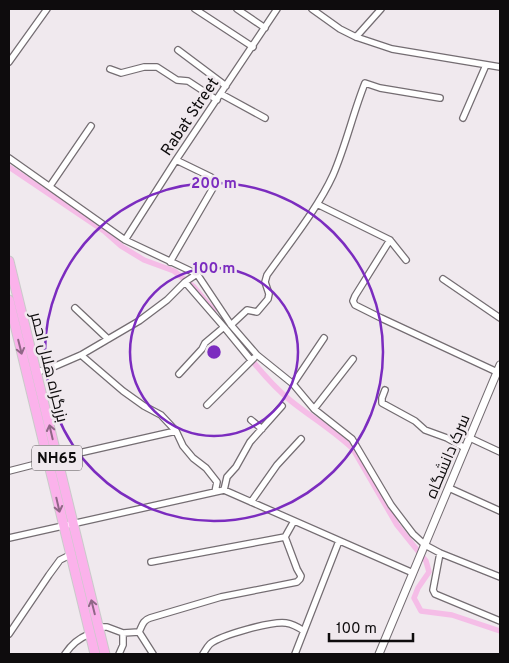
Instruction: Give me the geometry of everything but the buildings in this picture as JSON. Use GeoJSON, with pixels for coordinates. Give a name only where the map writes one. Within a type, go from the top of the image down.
{"type":"FeatureCollection","features":[{"type":"Feature","properties":{"kind":"highway","name":"بزرگراه هلال احمر"},"geometry":{"type":"LineString","coordinates":[[9,262],[12,284],[57,458],[68,524],[70,555],[95,654]]}},
{"type":"Feature","properties":{"kind":"highway","name":"بزرگراه هلال احمر"},"geometry":{"type":"LineString","coordinates":[[9,300],[48,461],[105,654]]}},
{"type":"Feature","properties":{"kind":"street"},"geometry":{"type":"LineString","coordinates":[[9,62],[47,9]]}},
{"type":"Feature","properties":{"kind":"street"},"geometry":{"type":"LineString","coordinates":[[195,9],[253,47]]}},
{"type":"Feature","properties":{"kind":"street"},"geometry":{"type":"LineString","coordinates":[[237,9],[265,28]]}},
{"type":"Feature","properties":{"kind":"street","name":"Rabat Street"},"geometry":{"type":"LineString","coordinates":[[125,240],[277,9]]}},
{"type":"Feature","properties":{"kind":"street"},"geometry":{"type":"LineString","coordinates":[[312,9],[340,29],[356,37],[392,48],[500,67]]}},
{"type":"Feature","properties":{"kind":"street"},"geometry":{"type":"LineString","coordinates":[[356,37],[381,9]]}},
{"type":"Feature","properties":{"kind":"street"},"geometry":{"type":"LineString","coordinates":[[178,50],[226,86]]}},
{"type":"Feature","properties":{"kind":"street"},"geometry":{"type":"LineString","coordinates":[[463,118],[486,65]]}},
{"type":"Feature","properties":{"kind":"street"},"geometry":{"type":"LineString","coordinates":[[110,68],[121,73],[144,67],[157,67],[177,80],[188,81],[217,100]]}},
{"type":"Feature","properties":{"kind":"street"},"geometry":{"type":"LineString","coordinates":[[231,325],[247,310],[257,312],[268,299],[269,294],[265,282],[267,274],[317,204],[332,177],[344,149],[365,83],[380,88],[440,98]]}},
{"type":"Feature","properties":{"kind":"street"},"geometry":{"type":"LineString","coordinates":[[221,94],[265,118]]}},
{"type":"Feature","properties":{"kind":"street"},"geometry":{"type":"LineString","coordinates":[[50,186],[91,126]]}},
{"type":"Feature","properties":{"kind":"street"},"geometry":{"type":"LineString","coordinates":[[9,158],[125,240],[197,274],[231,325],[257,355],[293,384],[314,409],[352,439],[398,515],[423,548],[500,577]]}},
{"type":"Feature","properties":{"kind":"street"},"geometry":{"type":"LineString","coordinates":[[170,262],[217,182],[211,177],[176,160]]}},
{"type":"Feature","properties":{"kind":"street"},"geometry":{"type":"LineString","coordinates":[[317,204],[390,240],[406,260]]}},
{"type":"Feature","properties":{"kind":"street"},"geometry":{"type":"LineString","coordinates":[[390,240],[355,296],[355,304],[381,318],[499,368]]}},
{"type":"Feature","properties":{"kind":"street"},"geometry":{"type":"LineString","coordinates":[[36,372],[51,368],[81,355],[146,316],[197,274]]}},
{"type":"Feature","properties":{"kind":"street"},"geometry":{"type":"LineString","coordinates":[[443,279],[500,318]]}},
{"type":"Feature","properties":{"kind":"street"},"geometry":{"type":"LineString","coordinates":[[185,282],[251,360]]}},
{"type":"Feature","properties":{"kind":"street"},"geometry":{"type":"LineString","coordinates":[[75,308],[108,338]]}},
{"type":"Feature","properties":{"kind":"street"},"geometry":{"type":"LineString","coordinates":[[179,374],[202,349],[205,343],[224,327]]}},
{"type":"Feature","properties":{"kind":"street"},"geometry":{"type":"LineString","coordinates":[[293,384],[324,338]]}},
{"type":"Feature","properties":{"kind":"street"},"geometry":{"type":"LineString","coordinates":[[81,355],[123,391],[161,415],[176,431],[183,446],[193,458],[206,468],[217,482],[215,492]]}},
{"type":"Feature","properties":{"kind":"street"},"geometry":{"type":"LineString","coordinates":[[207,405],[257,355]]}},
{"type":"Feature","properties":{"kind":"street"},"geometry":{"type":"LineString","coordinates":[[314,409],[353,359]]}},
{"type":"Feature","properties":{"kind":"street","name":"سرک دانشگاه"},"geometry":{"type":"LineString","coordinates":[[379,654],[499,368]]}},
{"type":"Feature","properties":{"kind":"street"},"geometry":{"type":"LineString","coordinates":[[385,390],[382,403],[415,421],[425,430],[465,448]]}},
{"type":"Feature","properties":{"kind":"street"},"geometry":{"type":"LineString","coordinates":[[224,490],[227,477],[236,467],[250,442],[282,406]]}},
{"type":"Feature","properties":{"kind":"street"},"geometry":{"type":"LineString","coordinates":[[251,420],[262,429]]}},
{"type":"Feature","properties":{"kind":"street"},"geometry":{"type":"LineString","coordinates":[[57,458],[176,431]]}},
{"type":"Feature","properties":{"kind":"street"},"geometry":{"type":"LineString","coordinates":[[470,438],[500,452]]}},
{"type":"Feature","properties":{"kind":"street"},"geometry":{"type":"LineString","coordinates":[[251,502],[277,466],[301,440]]}},
{"type":"Feature","properties":{"kind":"street"},"geometry":{"type":"LineString","coordinates":[[9,470],[48,461]]}},
{"type":"Feature","properties":{"kind":"street"},"geometry":{"type":"LineString","coordinates":[[449,488],[500,511]]}},
{"type":"Feature","properties":{"kind":"street"},"geometry":{"type":"LineString","coordinates":[[9,538],[224,490],[413,573]]}},
{"type":"Feature","properties":{"kind":"street"},"geometry":{"type":"LineString","coordinates":[[139,632],[146,619],[221,597],[297,582],[301,576],[296,569],[285,537],[294,521]]}},
{"type":"Feature","properties":{"kind":"street"},"geometry":{"type":"LineString","coordinates":[[151,562],[285,537]]}},
{"type":"Feature","properties":{"kind":"street"},"geometry":{"type":"LineString","coordinates":[[295,654],[339,541]]}},
{"type":"Feature","properties":{"kind":"street"},"geometry":{"type":"LineString","coordinates":[[440,553],[433,590],[435,594],[500,621]]}},
{"type":"Feature","properties":{"kind":"street"},"geometry":{"type":"LineString","coordinates":[[9,634],[54,567],[60,560],[70,555]]}},
{"type":"Feature","properties":{"kind":"street"},"geometry":{"type":"LineString","coordinates":[[203,654],[211,644],[231,634],[284,623],[296,626],[304,631]]}},
{"type":"Feature","properties":{"kind":"street"},"geometry":{"type":"LineString","coordinates":[[98,627],[107,627],[123,633],[139,632]]}},
{"type":"Feature","properties":{"kind":"street"},"geometry":{"type":"LineString","coordinates":[[139,632],[153,654]]}},
{"type":"Feature","properties":{"kind":"street"},"geometry":{"type":"LineString","coordinates":[[119,654],[123,645],[123,633]]}},
{"type":"Feature","properties":{"kind":"street"},"geometry":{"type":"LineString","coordinates":[[65,654],[78,639],[89,634]]}},
{"type":"Feature","properties":{"kind":"waterway"},"geometry":{"type":"LineString","coordinates":[[9,167],[104,231],[121,246],[144,260],[174,271],[194,287],[214,311]]}},
{"type":"Feature","properties":{"kind":"waterway"},"geometry":{"type":"LineString","coordinates":[[250,358],[269,381],[285,396],[353,449],[397,525],[426,561],[429,572],[418,588],[414,598],[421,611],[452,615],[500,631]]}}]}
